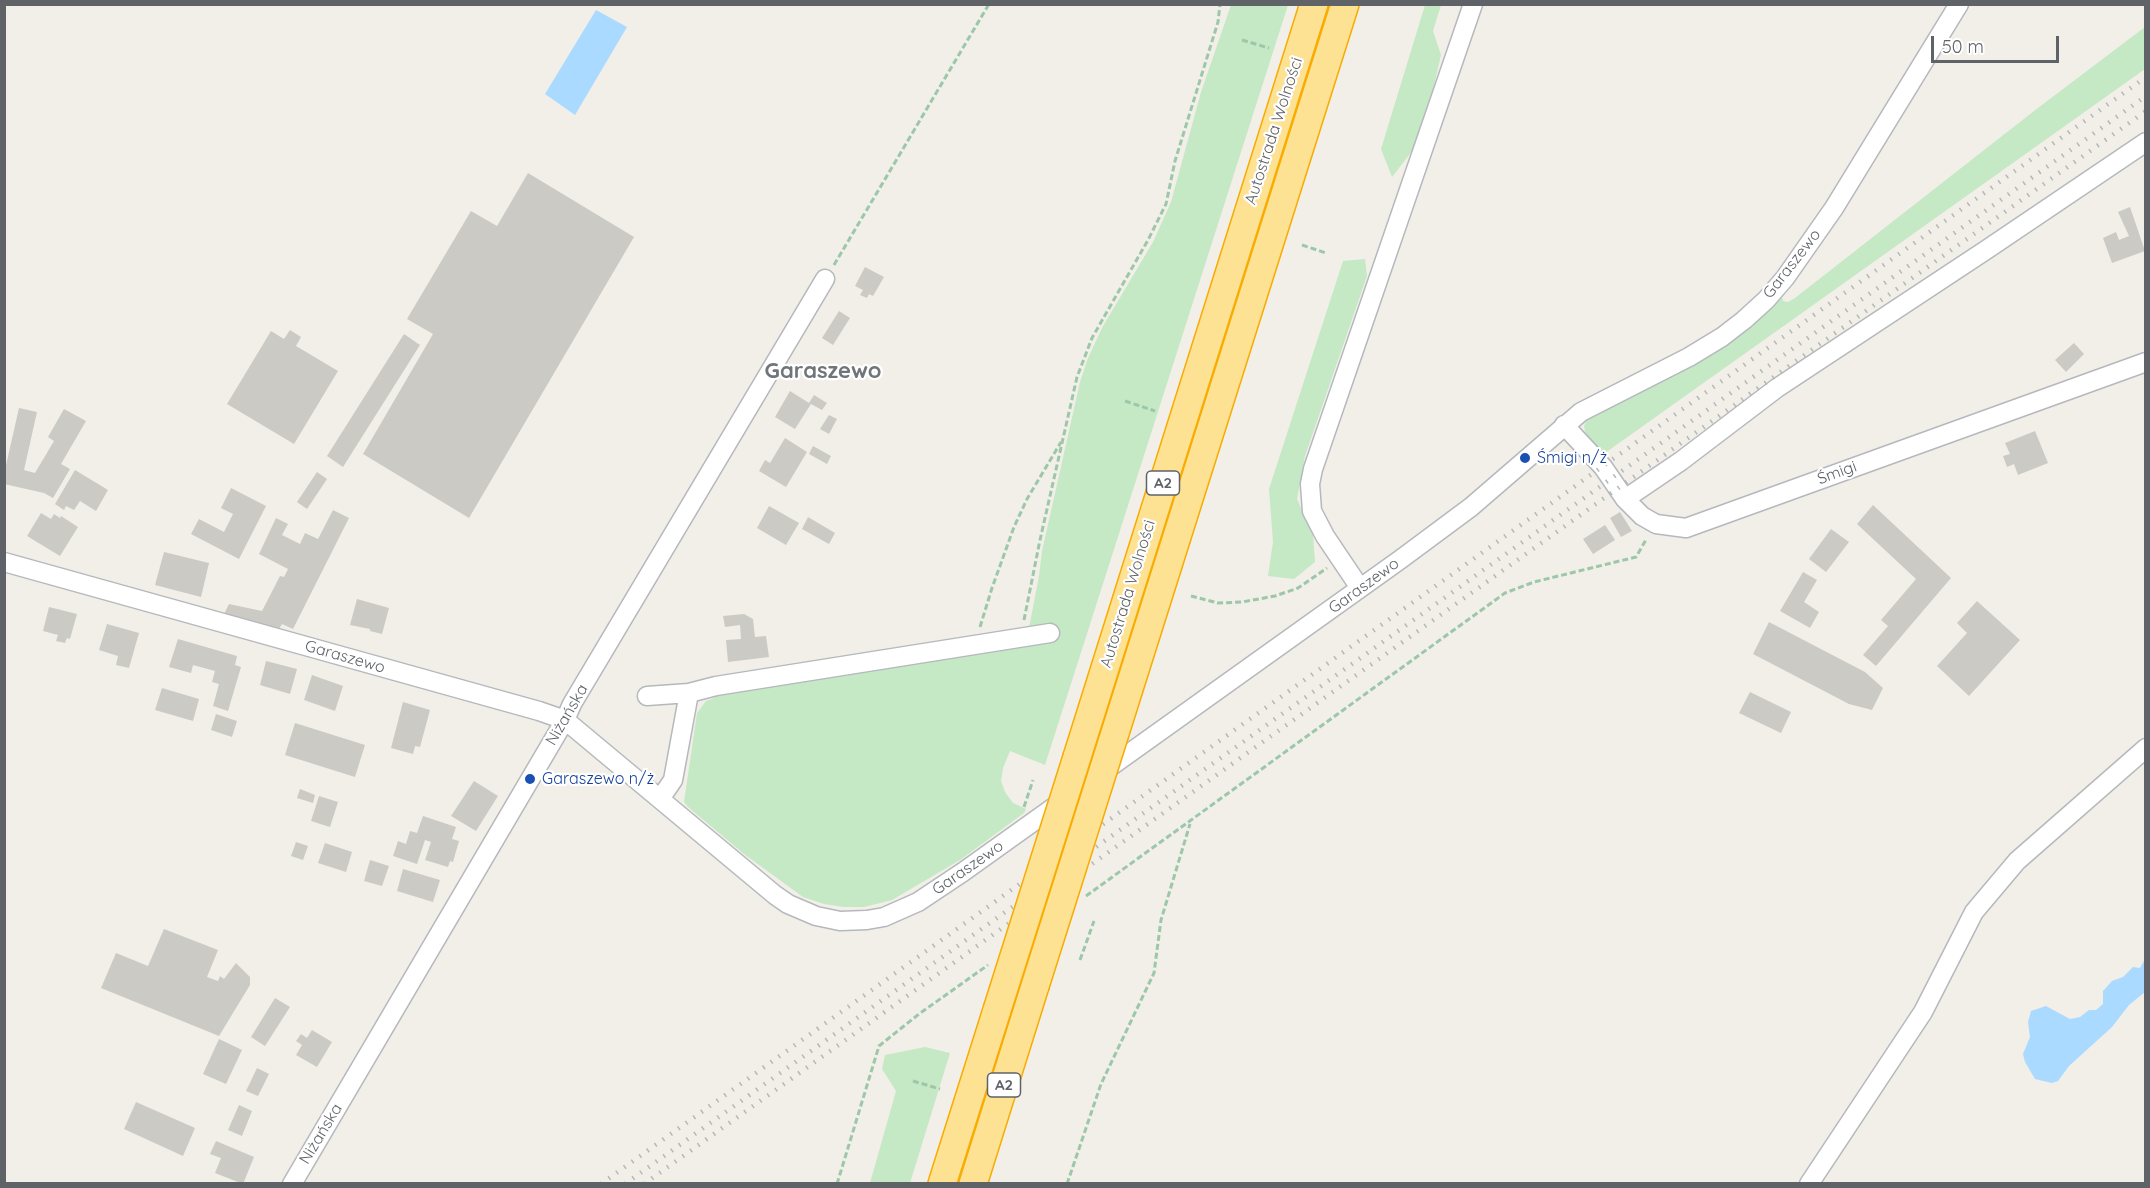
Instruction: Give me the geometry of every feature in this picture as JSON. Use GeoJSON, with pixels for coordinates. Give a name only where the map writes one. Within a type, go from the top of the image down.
{"type":"FeatureCollection","features":[{"type":"Feature","properties":{"kind":"highway","name":"Autostrada Wolności"},"geometry":{"type":"LineString","coordinates":[[942,1184],[1314,4]]}},
{"type":"Feature","properties":{"kind":"highway","name":"Autostrada Wolności"},"geometry":{"type":"LineString","coordinates":[[973,1184],[1345,4]]}},
{"type":"Feature","properties":{"kind":"street"},"geometry":{"type":"LineString","coordinates":[[1360,588],[1325,536],[1312,511],[1310,484],[1312,468],[1473,4]]}},
{"type":"Feature","properties":{"kind":"street","name":"Garaszewo"},"geometry":{"type":"LineString","coordinates":[[4,562],[565,720],[788,904],[816,916],[840,921],[884,917],[918,902],[963,872],[1360,588],[1471,507],[1564,425],[1591,406],[1666,370],[1722,337],[1766,300],[1785,278],[1834,208],[1959,4]]}},
{"type":"Feature","properties":{"kind":"street"},"geometry":{"type":"LineString","coordinates":[[1625,499],[1681,461],[1777,388],[1986,250],[2145,141]]}},
{"type":"Feature","properties":{"kind":"street","name":"Niżańska"},"geometry":{"type":"LineString","coordinates":[[292,1184],[825,279]]}},
{"type":"Feature","properties":{"kind":"street","name":"Śmigi"},"geometry":{"type":"LineString","coordinates":[[1564,425],[1603,467],[1625,499],[1642,516],[1656,524],[1686,528],[2145,362]]}},
{"type":"Feature","properties":{"kind":"street"},"geometry":{"type":"LineString","coordinates":[[647,696],[689,693],[716,686],[1050,633]]}},
{"type":"Feature","properties":{"kind":"street"},"geometry":{"type":"LineString","coordinates":[[660,799],[673,780],[689,693]]}},
{"type":"Feature","properties":{"kind":"street"},"geometry":{"type":"LineString","coordinates":[[1809,1184],[1923,1012],[1974,912],[2016,861],[2145,748]]}},
{"type":"Feature","properties":{"kind":"path"},"geometry":{"type":"LineString","coordinates":[[825,279],[989,4]]}},
{"type":"Feature","properties":{"kind":"path"},"geometry":{"type":"LineString","coordinates":[[1016,638],[1029,603],[1062,439],[1082,360],[1166,204],[1175,161],[1218,22],[1220,4]]}},
{"type":"Feature","properties":{"kind":"path"},"geometry":{"type":"LineString","coordinates":[[1242,40],[1269,48]]}},
{"type":"Feature","properties":{"kind":"path"},"geometry":{"type":"LineString","coordinates":[[1302,246],[1326,253]]}},
{"type":"Feature","properties":{"kind":"path"},"geometry":{"type":"LineString","coordinates":[[1125,400],[1155,411]]}},
{"type":"Feature","properties":{"kind":"path"},"geometry":{"type":"LineString","coordinates":[[978,644],[981,620],[1014,527],[1062,439]]}},
{"type":"Feature","properties":{"kind":"path"},"geometry":{"type":"LineString","coordinates":[[1082,899],[1505,593],[1534,582],[1636,557],[1656,524]]}},
{"type":"Feature","properties":{"kind":"path"},"geometry":{"type":"LineString","coordinates":[[1191,596],[1218,603],[1242,602],[1275,596],[1298,588],[1341,559]]}},
{"type":"Feature","properties":{"kind":"path"},"geometry":{"type":"LineString","coordinates":[[1023,808],[1033,780]]}},
{"type":"Feature","properties":{"kind":"path"},"geometry":{"type":"LineString","coordinates":[[1067,1184],[1101,1084],[1154,973],[1161,920],[1191,822]]}},
{"type":"Feature","properties":{"kind":"path"},"geometry":{"type":"LineString","coordinates":[[1080,960],[1094,921]]}},
{"type":"Feature","properties":{"kind":"path"},"geometry":{"type":"LineString","coordinates":[[837,1184],[879,1047],[918,1014],[995,960]]}},
{"type":"Feature","properties":{"kind":"path"},"geometry":{"type":"LineString","coordinates":[[913,1081],[940,1089]]}},
{"type":"Feature","properties":{"kind":"green space"},"geometry":{"type":"Polygon","coordinates":[[[1231,5],[1288,5],[1045,765],[1010,751],[1003,768],[1001,781],[1005,792],[1013,803],[1026,809],[1024,813],[960,860],[892,900],[864,907],[844,907],[824,904],[803,897],[744,854],[684,802],[697,713],[706,701],[714,698],[714,694],[1029,628],[1042,551],[1080,382],[1103,326],[1153,242],[1171,202],[1201,92],[1231,5]]]}},
{"type":"Feature","properties":{"kind":"green space"},"geometry":{"type":"Polygon","coordinates":[[[1326,5],[1334,5],[1127,658],[1120,658],[1326,5]]]}},
{"type":"Feature","properties":{"kind":"green space"},"geometry":{"type":"Polygon","coordinates":[[[1425,5],[1441,5],[1433,31],[1441,55],[1416,146],[1392,177],[1381,149],[1425,5]]]}},
{"type":"Feature","properties":{"kind":"green space"},"geometry":{"type":"Polygon","coordinates":[[[2145,27],[2145,69],[1605,453],[1586,436],[1584,426],[1589,415],[1791,283],[1782,297],[1783,301],[1788,302],[1795,298],[2145,27]]]}},
{"type":"Feature","properties":{"kind":"green space"},"geometry":{"type":"Polygon","coordinates":[[[1365,259],[1367,276],[1305,456],[1297,499],[1313,535],[1315,562],[1294,579],[1268,576],[1273,542],[1269,489],[1343,261],[1365,259]]]}},
{"type":"Feature","properties":{"kind":"green space"},"geometry":{"type":"Polygon","coordinates":[[[925,1047],[950,1053],[910,1183],[870,1183],[896,1091],[882,1069],[885,1055],[925,1047]]]}},
{"type":"Feature","properties":{"kind":"green space"},"geometry":{"type":"Polygon","coordinates":[[[993,1063],[999,1064],[963,1183],[955,1184],[993,1063]]]}},
{"type":"Feature","properties":{"kind":"water"},"geometry":{"type":"Polygon","coordinates":[[[596,10],[627,27],[575,115],[545,94],[596,10]]]}},
{"type":"Feature","properties":{"kind":"water"},"geometry":{"type":"Polygon","coordinates":[[[2145,959],[2145,992],[2129,1005],[2112,1027],[2069,1066],[2058,1081],[2052,1083],[2035,1079],[2023,1054],[2030,1037],[2028,1022],[2031,1011],[2046,1006],[2070,1019],[2080,1017],[2089,1010],[2096,1010],[2103,1004],[2103,991],[2112,981],[2123,977],[2133,967],[2140,968],[2145,959]]]}},
{"type":"Feature","properties":{"kind":"building"},"geometry":{"type":"Polygon","coordinates":[[[528,173],[634,237],[469,518],[363,454],[433,334],[407,319],[471,211],[497,226],[528,173]]]}},
{"type":"Feature","properties":{"kind":"building"},"geometry":{"type":"Polygon","coordinates":[[[2130,207],[2145,251],[2112,263],[2103,238],[2116,232],[2119,240],[2129,236],[2118,212],[2130,207]]]}},
{"type":"Feature","properties":{"kind":"building"},"geometry":{"type":"Polygon","coordinates":[[[865,267],[884,277],[873,296],[869,294],[867,298],[860,295],[863,290],[855,286],[865,267]]]}},
{"type":"Feature","properties":{"kind":"building"},"geometry":{"type":"Polygon","coordinates":[[[839,311],[850,318],[833,345],[822,338],[839,311]]]}},
{"type":"Feature","properties":{"kind":"building"},"geometry":{"type":"Polygon","coordinates":[[[290,330],[301,337],[296,346],[338,371],[294,444],[227,404],[271,331],[284,339],[290,330]]]}},
{"type":"Feature","properties":{"kind":"building"},"geometry":{"type":"Polygon","coordinates":[[[404,334],[420,345],[343,467],[327,456],[404,334]]]}},
{"type":"Feature","properties":{"kind":"building"},"geometry":{"type":"Polygon","coordinates":[[[2074,343],[2084,354],[2066,372],[2055,360],[2074,343]]]}},
{"type":"Feature","properties":{"kind":"building"},"geometry":{"type":"Polygon","coordinates":[[[790,391],[809,403],[814,395],[827,403],[822,410],[811,404],[795,429],[775,417],[790,391]]]}},
{"type":"Feature","properties":{"kind":"building"},"geometry":{"type":"Polygon","coordinates":[[[19,408],[37,412],[24,470],[35,473],[54,441],[48,437],[64,409],[86,421],[61,464],[70,469],[53,498],[44,493],[4,484],[4,474],[19,408]]]}},
{"type":"Feature","properties":{"kind":"building"},"geometry":{"type":"Polygon","coordinates":[[[829,415],[837,419],[829,434],[820,429],[829,415]]]}},
{"type":"Feature","properties":{"kind":"building"},"geometry":{"type":"Polygon","coordinates":[[[2035,431],[2048,463],[2018,475],[2014,464],[2007,467],[2003,456],[2010,454],[2005,443],[2035,431]]]}},
{"type":"Feature","properties":{"kind":"building"},"geometry":{"type":"Polygon","coordinates":[[[785,438],[807,452],[786,487],[759,471],[765,460],[770,463],[785,438]]]}},
{"type":"Feature","properties":{"kind":"building"},"geometry":{"type":"Polygon","coordinates":[[[813,446],[831,456],[827,464],[809,454],[813,446]]]}},
{"type":"Feature","properties":{"kind":"building"},"geometry":{"type":"Polygon","coordinates":[[[75,470],[108,490],[96,511],[80,501],[74,510],[66,506],[64,510],[55,504],[75,470]]]}},
{"type":"Feature","properties":{"kind":"building"},"geometry":{"type":"Polygon","coordinates":[[[317,472],[327,479],[307,509],[297,502],[317,472]]]}},
{"type":"Feature","properties":{"kind":"building"},"geometry":{"type":"Polygon","coordinates":[[[231,488],[266,506],[239,559],[191,534],[199,519],[224,532],[233,514],[221,508],[231,488]]]}},
{"type":"Feature","properties":{"kind":"building"},"geometry":{"type":"Polygon","coordinates":[[[1873,505],[1951,578],[1876,666],[1863,655],[1888,626],[1881,620],[1916,579],[1857,524],[1873,505]]]}},
{"type":"Feature","properties":{"kind":"building"},"geometry":{"type":"Polygon","coordinates":[[[769,506],[799,523],[786,545],[757,528],[769,506]]]}},
{"type":"Feature","properties":{"kind":"building"},"geometry":{"type":"Polygon","coordinates":[[[333,510],[349,518],[293,629],[282,624],[279,629],[223,616],[229,604],[262,611],[280,576],[284,577],[288,569],[259,554],[276,518],[288,524],[282,535],[300,544],[305,533],[318,539],[333,510]]]}},
{"type":"Feature","properties":{"kind":"building"},"geometry":{"type":"Polygon","coordinates":[[[1620,512],[1632,531],[1621,537],[1610,518],[1620,512]]]}},
{"type":"Feature","properties":{"kind":"building"},"geometry":{"type":"Polygon","coordinates":[[[41,513],[51,519],[54,514],[60,518],[61,516],[78,527],[60,556],[27,536],[41,513]]]}},
{"type":"Feature","properties":{"kind":"building"},"geometry":{"type":"Polygon","coordinates":[[[808,517],[835,533],[829,544],[802,529],[808,517]]]}},
{"type":"Feature","properties":{"kind":"building"},"geometry":{"type":"Polygon","coordinates":[[[1605,525],[1615,540],[1593,554],[1583,539],[1605,525]]]}},
{"type":"Feature","properties":{"kind":"building"},"geometry":{"type":"Polygon","coordinates":[[[1831,529],[1849,542],[1826,572],[1809,559],[1831,529]]]}},
{"type":"Feature","properties":{"kind":"building"},"geometry":{"type":"Polygon","coordinates":[[[164,552],[209,563],[201,597],[155,585],[164,552]]]}},
{"type":"Feature","properties":{"kind":"building"},"geometry":{"type":"Polygon","coordinates":[[[1803,572],[1817,580],[1804,602],[1819,612],[1810,628],[1780,611],[1803,572]]]}},
{"type":"Feature","properties":{"kind":"building"},"geometry":{"type":"Polygon","coordinates":[[[357,599],[389,608],[382,634],[350,625],[357,599]]]}},
{"type":"Feature","properties":{"kind":"building"},"geometry":{"type":"Polygon","coordinates":[[[1977,601],[2020,640],[1969,696],[1937,666],[1967,633],[1957,623],[1977,601]]]}},
{"type":"Feature","properties":{"kind":"building"},"geometry":{"type":"Polygon","coordinates":[[[49,607],[77,614],[70,639],[67,638],[65,643],[56,641],[58,635],[43,631],[49,607]]]}},
{"type":"Feature","properties":{"kind":"building"},"geometry":{"type":"Polygon","coordinates":[[[744,614],[753,619],[755,637],[766,636],[769,657],[728,662],[726,640],[741,639],[740,625],[725,627],[723,616],[744,614]]]}},
{"type":"Feature","properties":{"kind":"building"},"geometry":{"type":"Polygon","coordinates":[[[1769,622],[1865,672],[1883,688],[1872,710],[1849,704],[1753,654],[1769,622]]]}},
{"type":"Feature","properties":{"kind":"building"},"geometry":{"type":"Polygon","coordinates":[[[107,624],[139,633],[129,668],[116,665],[118,656],[99,650],[107,624]]]}},
{"type":"Feature","properties":{"kind":"building"},"geometry":{"type":"Polygon","coordinates":[[[178,639],[237,656],[235,665],[241,667],[228,711],[213,706],[219,684],[212,682],[215,671],[193,665],[191,673],[169,667],[178,639]]]}},
{"type":"Feature","properties":{"kind":"building"},"geometry":{"type":"Polygon","coordinates":[[[266,661],[297,669],[290,694],[260,685],[266,661]]]}},
{"type":"Feature","properties":{"kind":"building"},"geometry":{"type":"Polygon","coordinates":[[[312,675],[343,686],[335,711],[304,700],[312,675]]]}},
{"type":"Feature","properties":{"kind":"building"},"geometry":{"type":"Polygon","coordinates":[[[162,688],[199,699],[193,721],[155,710],[162,688]]]}},
{"type":"Feature","properties":{"kind":"building"},"geometry":{"type":"Polygon","coordinates":[[[1750,692],[1791,712],[1781,733],[1739,713],[1750,692]]]}},
{"type":"Feature","properties":{"kind":"building"},"geometry":{"type":"Polygon","coordinates":[[[403,702],[430,710],[420,747],[415,746],[413,754],[391,748],[403,702]]]}},
{"type":"Feature","properties":{"kind":"building"},"geometry":{"type":"Polygon","coordinates":[[[216,714],[237,721],[232,737],[211,730],[216,714]]]}},
{"type":"Feature","properties":{"kind":"building"},"geometry":{"type":"Polygon","coordinates":[[[295,723],[365,745],[355,777],[285,755],[295,723]]]}},
{"type":"Feature","properties":{"kind":"building"},"geometry":{"type":"Polygon","coordinates":[[[474,781],[498,796],[476,831],[451,816],[474,781]]]}},
{"type":"Feature","properties":{"kind":"building"},"geometry":{"type":"Polygon","coordinates":[[[300,789],[315,795],[313,803],[297,798],[300,789]]]}},
{"type":"Feature","properties":{"kind":"building"},"geometry":{"type":"Polygon","coordinates":[[[319,796],[338,802],[330,827],[311,821],[319,796]]]}},
{"type":"Feature","properties":{"kind":"building"},"geometry":{"type":"Polygon","coordinates":[[[423,816],[456,827],[452,839],[459,841],[453,862],[450,861],[448,867],[425,860],[431,842],[425,840],[417,864],[393,856],[398,841],[406,844],[410,831],[417,833],[423,816]]]}},
{"type":"Feature","properties":{"kind":"building"},"geometry":{"type":"Polygon","coordinates":[[[296,842],[308,846],[303,860],[291,856],[296,842]]]}},
{"type":"Feature","properties":{"kind":"building"},"geometry":{"type":"Polygon","coordinates":[[[325,843],[352,852],[346,872],[318,863],[325,843]]]}},
{"type":"Feature","properties":{"kind":"building"},"geometry":{"type":"Polygon","coordinates":[[[370,860],[389,866],[382,886],[364,881],[370,860]]]}},
{"type":"Feature","properties":{"kind":"building"},"geometry":{"type":"Polygon","coordinates":[[[403,869],[440,880],[433,902],[397,891],[403,869]]]}},
{"type":"Feature","properties":{"kind":"building"},"geometry":{"type":"Polygon","coordinates":[[[164,929],[218,950],[207,977],[218,981],[220,976],[224,979],[236,963],[250,977],[250,985],[219,1036],[101,988],[116,953],[148,966],[164,929]]]}},
{"type":"Feature","properties":{"kind":"building"},"geometry":{"type":"Polygon","coordinates":[[[275,998],[290,1007],[265,1046],[251,1037],[275,998]]]}},
{"type":"Feature","properties":{"kind":"building"},"geometry":{"type":"Polygon","coordinates":[[[312,1030],[332,1042],[317,1067],[296,1055],[302,1045],[296,1041],[301,1034],[307,1038],[312,1030]]]}},
{"type":"Feature","properties":{"kind":"building"},"geometry":{"type":"Polygon","coordinates":[[[219,1039],[242,1050],[226,1084],[203,1074],[219,1039]]]}},
{"type":"Feature","properties":{"kind":"building"},"geometry":{"type":"Polygon","coordinates":[[[257,1068],[269,1074],[258,1096],[246,1091],[257,1068]]]}},
{"type":"Feature","properties":{"kind":"building"},"geometry":{"type":"Polygon","coordinates":[[[136,1102],[195,1128],[183,1156],[124,1129],[136,1102]]]}},
{"type":"Feature","properties":{"kind":"building"},"geometry":{"type":"Polygon","coordinates":[[[239,1105],[252,1111],[242,1136],[228,1130],[239,1105]]]}},
{"type":"Feature","properties":{"kind":"building"},"geometry":{"type":"Polygon","coordinates":[[[216,1141],[254,1157],[243,1184],[215,1173],[221,1158],[210,1154],[216,1141]]]}},
{"type":"Feature","properties":{"kind":"railway"},"geometry":{"type":"LineString","coordinates":[[601,1184],[2146,77]]}},
{"type":"Feature","properties":{"kind":"railway"},"geometry":{"type":"LineString","coordinates":[[625,1184],[2146,96]]}},
{"type":"Feature","properties":{"kind":"railway"},"geometry":{"type":"LineString","coordinates":[[644,1184],[2146,111]]}},
{"type":"Feature","properties":{"kind":"place","name":"Śmigi n/ż"},"geometry":{"type":"Point","coordinates":[1525,458]}},
{"type":"Feature","properties":{"kind":"place","name":"Garaszewo n/ż"},"geometry":{"type":"Point","coordinates":[530,779]}},
{"type":"Feature","properties":{"kind":"district","name":"Garaszewo"},"geometry":{"type":"Point","coordinates":[823,371]}}]}
